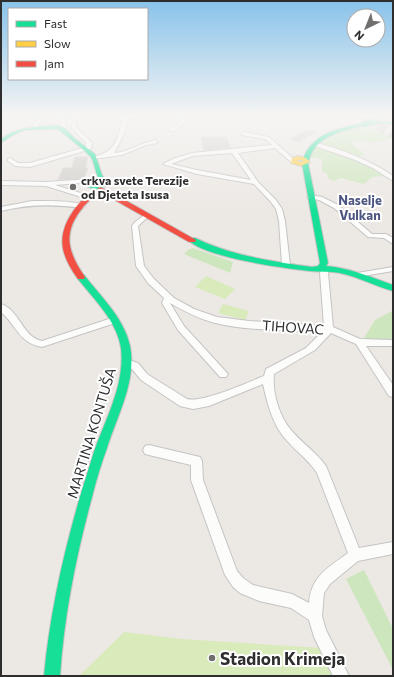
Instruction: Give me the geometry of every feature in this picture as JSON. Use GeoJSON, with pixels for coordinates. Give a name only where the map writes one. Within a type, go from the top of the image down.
{"type":"FeatureCollection","features":[{"type":"Feature","properties":{"kind":"main road"},"geometry":{"type":"LineString","coordinates":[[311,148],[300,161],[310,197],[324,263],[323,268]]}},
{"type":"Feature","properties":{"kind":"main road"},"geometry":{"type":"LineString","coordinates":[[87,149],[95,158],[100,185],[146,216],[176,232],[224,253],[248,260],[312,269],[323,268],[357,275],[387,285]]}},
{"type":"Feature","properties":{"kind":"main road","name":"MARTINA KONTUŠA"},"geometry":{"type":"LineString","coordinates":[[52,676],[56,621],[78,523],[125,376],[126,363],[124,338],[106,306],[74,268],[66,252],[65,242],[68,224],[88,197],[90,191],[100,185]]}},
{"type":"Feature","properties":{"kind":"street"},"geometry":{"type":"LineString","coordinates":[[109,155],[115,148]]}},
{"type":"Feature","properties":{"kind":"street"},"geometry":{"type":"LineString","coordinates":[[95,158],[120,154],[136,148]]}},
{"type":"Feature","properties":{"kind":"street"},"geometry":{"type":"LineString","coordinates":[[256,183],[197,172],[166,164],[182,157],[197,153],[263,148]]}},
{"type":"Feature","properties":{"kind":"street"},"geometry":{"type":"LineString","coordinates":[[279,148],[300,161]]}},
{"type":"Feature","properties":{"kind":"street"},"geometry":{"type":"LineString","coordinates":[[325,148],[362,159],[384,171],[393,179]]}},
{"type":"Feature","properties":{"kind":"street"},"geometry":{"type":"LineString","coordinates":[[10,160],[17,165],[30,164],[87,149]]}},
{"type":"Feature","properties":{"kind":"street"},"geometry":{"type":"LineString","coordinates":[[234,151],[256,183],[274,201],[279,209],[282,221],[286,265]]}},
{"type":"Feature","properties":{"kind":"street"},"geometry":{"type":"LineString","coordinates":[[1,183],[100,185]]}},
{"type":"Feature","properties":{"kind":"street"},"geometry":{"type":"LineString","coordinates":[[46,184],[58,189],[88,197]]}},
{"type":"Feature","properties":{"kind":"street"},"geometry":{"type":"LineString","coordinates":[[310,197],[328,200],[335,204],[370,236],[386,236],[393,242]]}},
{"type":"Feature","properties":{"kind":"street"},"geometry":{"type":"LineString","coordinates":[[1,209],[39,202],[54,202],[82,206]]}},
{"type":"Feature","properties":{"kind":"street"},"geometry":{"type":"LineString","coordinates":[[146,216],[135,226],[139,262],[144,273],[168,298],[166,303],[181,328],[223,374]]}},
{"type":"Feature","properties":{"kind":"street"},"geometry":{"type":"LineString","coordinates":[[323,268],[329,329],[311,349],[282,363],[269,372],[267,379],[276,413],[287,433],[316,461],[322,470],[355,555]]}},
{"type":"Feature","properties":{"kind":"street"},"geometry":{"type":"LineString","coordinates":[[357,275],[393,269]]}},
{"type":"Feature","properties":{"kind":"street"},"geometry":{"type":"LineString","coordinates":[[381,271],[380,276],[387,285]]}},
{"type":"Feature","properties":{"kind":"street","name":"TIHOVAC"},"geometry":{"type":"LineString","coordinates":[[168,298],[191,311],[216,320],[249,324],[329,329],[359,342]]}},
{"type":"Feature","properties":{"kind":"street"},"geometry":{"type":"LineString","coordinates":[[1,308],[11,316],[27,338],[36,343],[42,344],[115,320]]}},
{"type":"Feature","properties":{"kind":"street"},"geometry":{"type":"LineString","coordinates":[[359,342],[393,343]]}},
{"type":"Feature","properties":{"kind":"street"},"geometry":{"type":"LineString","coordinates":[[359,342],[393,393]]}},
{"type":"Feature","properties":{"kind":"street"},"geometry":{"type":"LineString","coordinates":[[126,363],[135,366],[144,377],[184,403],[194,405],[205,403],[267,379]]}},
{"type":"Feature","properties":{"kind":"street"},"geometry":{"type":"LineString","coordinates":[[149,450],[196,461],[197,480],[203,500],[236,582],[243,588],[253,593],[293,601],[315,616]]}},
{"type":"Feature","properties":{"kind":"street"},"geometry":{"type":"LineString","coordinates":[[341,676],[319,632],[315,616],[317,591],[325,579],[355,555],[392,548]]}},
{"type":"Feature","properties":{"kind":"green space"},"geometry":{"type":"Polygon","coordinates":[[[318,148],[326,149],[352,158],[384,176],[372,177],[364,184],[341,178],[334,181],[329,179],[327,174],[322,171],[322,159],[310,157],[313,150],[318,148]]]}},
{"type":"Feature","properties":{"kind":"green space"},"geometry":{"type":"Polygon","coordinates":[[[334,148],[356,148],[365,155],[358,156],[334,148]]]}},
{"type":"Feature","properties":{"kind":"green space"},"geometry":{"type":"Polygon","coordinates":[[[193,248],[233,262],[230,273],[184,254],[193,248]]]}},
{"type":"Feature","properties":{"kind":"green space"},"geometry":{"type":"Polygon","coordinates":[[[206,276],[235,289],[225,299],[195,287],[206,276]]]}},
{"type":"Feature","properties":{"kind":"green space"},"geometry":{"type":"Polygon","coordinates":[[[223,304],[249,311],[245,320],[218,313],[223,304]]]}},
{"type":"Feature","properties":{"kind":"green space"},"geometry":{"type":"Polygon","coordinates":[[[392,311],[393,342],[373,341],[364,338],[375,320],[392,311]]]}},
{"type":"Feature","properties":{"kind":"green space"},"geometry":{"type":"Polygon","coordinates":[[[364,570],[393,629],[393,670],[346,579],[364,570]]]}},
{"type":"Feature","properties":{"kind":"green space","name":"Stadion Krimeja"},"geometry":{"type":"Polygon","coordinates":[[[124,632],[182,639],[322,648],[335,676],[79,676],[124,632]]]}},
{"type":"Feature","properties":{"kind":"building"},"geometry":{"type":"Polygon","coordinates":[[[203,148],[230,148],[204,150],[203,148]]]}},
{"type":"Feature","properties":{"kind":"building"},"geometry":{"type":"Polygon","coordinates":[[[75,157],[88,157],[85,168],[88,168],[84,178],[58,180],[63,168],[72,168],[75,157]]]}},
{"type":"Feature","properties":{"kind":"traffic: fast"},"geometry":{"type":"LineString","coordinates":[[83,148],[93,155],[99,175],[104,182]]}},
{"type":"Feature","properties":{"kind":"traffic: fast"},"geometry":{"type":"LineString","coordinates":[[306,160],[308,151],[311,148]]}},
{"type":"Feature","properties":{"kind":"traffic: fast"},"geometry":{"type":"LineString","coordinates":[[305,163],[324,263],[321,267]]}},
{"type":"Feature","properties":{"kind":"traffic: fast"},"geometry":{"type":"LineString","coordinates":[[96,181],[105,184],[98,188],[90,186],[91,183],[96,181]]}},
{"type":"Feature","properties":{"kind":"traffic: fast"},"geometry":{"type":"LineString","coordinates":[[192,240],[207,247],[251,260],[312,269],[332,269],[364,277],[393,288]]}},
{"type":"Feature","properties":{"kind":"traffic: fast"},"geometry":{"type":"LineString","coordinates":[[52,676],[53,655],[62,595],[71,555],[93,473],[123,384],[126,358],[125,346],[118,326],[107,309],[81,277]]}},
{"type":"Feature","properties":{"kind":"traffic: slow"},"geometry":{"type":"LineString","coordinates":[[298,158],[304,159],[307,162],[301,164],[293,162],[294,159],[298,158]]}},
{"type":"Feature","properties":{"kind":"traffic: jam"},"geometry":{"type":"LineString","coordinates":[[100,189],[192,240]]}},
{"type":"Feature","properties":{"kind":"traffic: jam"},"geometry":{"type":"LineString","coordinates":[[81,277],[68,256],[65,235],[74,214],[85,201],[95,193],[107,192]]}},
{"type":"Feature","properties":{"kind":"place","name":"crkva svete Terezije od Djeteta Isusa"},"geometry":{"type":"Point","coordinates":[73,187]}},
{"type":"Feature","properties":{"kind":"place","name":"Stadion Krimeja"},"geometry":{"type":"Point","coordinates":[212,658]}},
{"type":"Feature","properties":{"kind":"district","name":"Naselje Vulkan"},"geometry":{"type":"Point","coordinates":[360,208]}}]}
